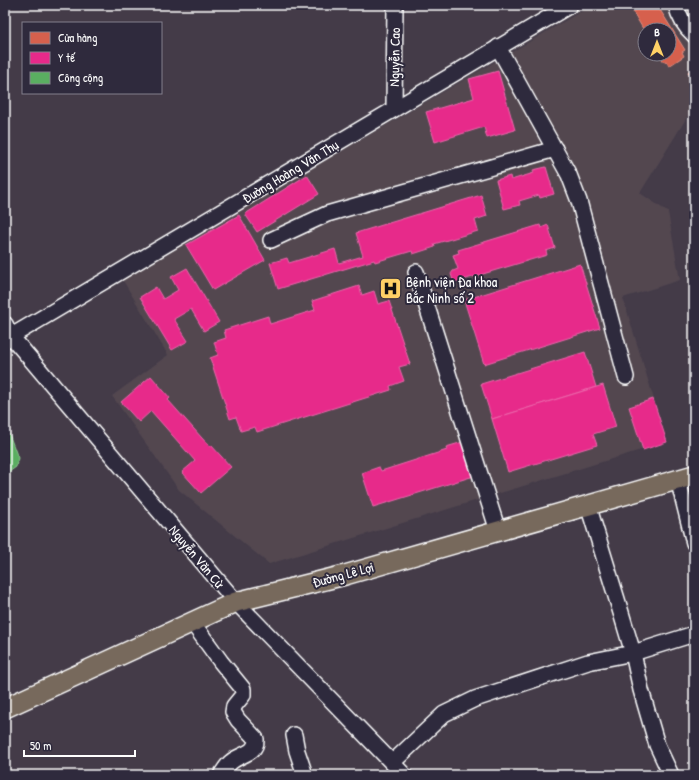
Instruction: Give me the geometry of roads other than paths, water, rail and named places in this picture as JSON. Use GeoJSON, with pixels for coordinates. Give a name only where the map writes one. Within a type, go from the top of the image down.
{"type":"FeatureCollection","features":[{"type":"Feature","properties":{"kind":"main road","name":"Đường Lê Lợi"},"geometry":{"type":"LineString","coordinates":[[5,708],[236,602],[345,574],[686,477]]}},
{"type":"Feature","properties":{"kind":"street","name":"Nguyễn Cao"},"geometry":{"type":"LineString","coordinates":[[394,109],[395,5]]}},
{"type":"Feature","properties":{"kind":"street","name":"Đường Hoàng Văn Thụ"},"geometry":{"type":"LineString","coordinates":[[7,333],[394,109],[570,5]]}},
{"type":"Feature","properties":{"kind":"street"},"geometry":{"type":"LineString","coordinates":[[676,5],[678,14],[685,26],[694,35]]}},
{"type":"Feature","properties":{"kind":"street"},"geometry":{"type":"LineString","coordinates":[[498,47],[569,175],[579,201],[626,377]]}},
{"type":"Feature","properties":{"kind":"street"},"geometry":{"type":"LineString","coordinates":[[271,240],[327,214],[555,149]]}},
{"type":"Feature","properties":{"kind":"street"},"geometry":{"type":"LineString","coordinates":[[416,272],[498,531]]}},
{"type":"Feature","properties":{"kind":"street","name":"Nguyễn Văn Cừ"},"geometry":{"type":"LineString","coordinates":[[7,333],[236,602],[404,775]]}},
{"type":"Feature","properties":{"kind":"street"},"geometry":{"type":"LineString","coordinates":[[686,477],[694,543]]}},
{"type":"Feature","properties":{"kind":"street"},"geometry":{"type":"LineString","coordinates":[[588,505],[633,653],[641,690],[657,745],[671,775]]}},
{"type":"Feature","properties":{"kind":"street"},"geometry":{"type":"LineString","coordinates":[[192,622],[243,689],[243,695],[234,706],[233,712],[238,720],[256,739],[254,748],[247,754],[232,761],[221,775]]}},
{"type":"Feature","properties":{"kind":"street"},"geometry":{"type":"LineString","coordinates":[[393,762],[444,714],[460,706],[490,694],[573,667],[633,653],[694,634]]}},
{"type":"Feature","properties":{"kind":"street"},"geometry":{"type":"LineString","coordinates":[[294,735],[297,751],[305,775]]}},
{"type":"Feature","properties":{"kind":"place","name":"Bệnh viện Đa khoa Bắc Ninh số 2"},"geometry":{"type":"Point","coordinates":[390,289]}}]}
